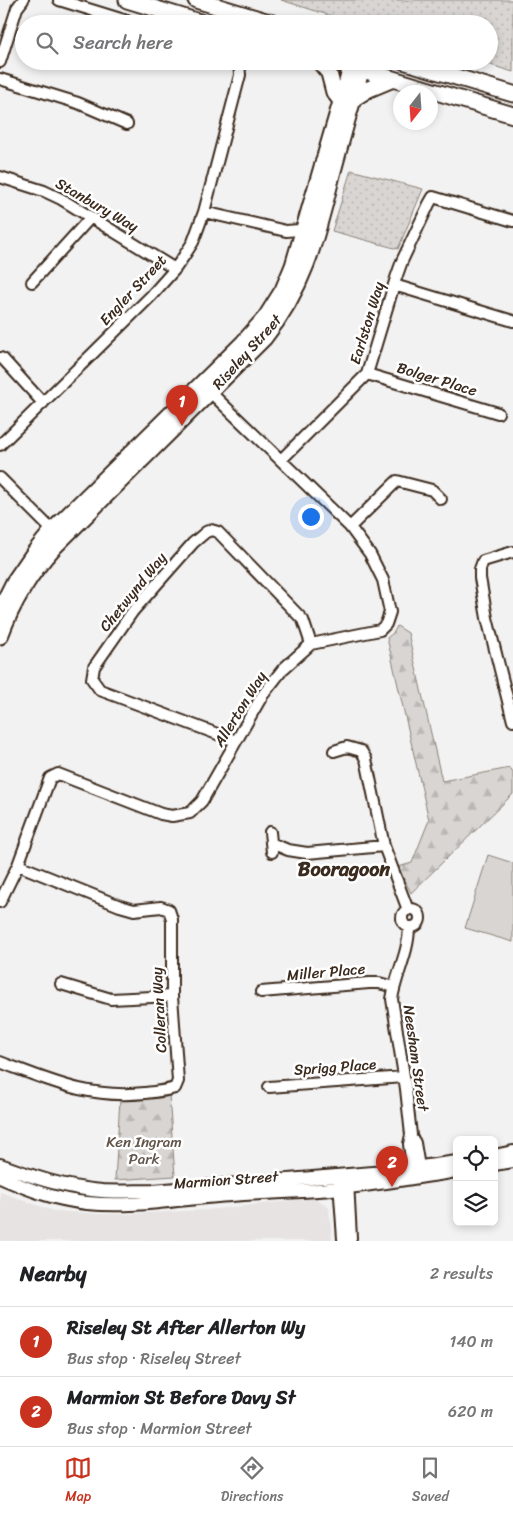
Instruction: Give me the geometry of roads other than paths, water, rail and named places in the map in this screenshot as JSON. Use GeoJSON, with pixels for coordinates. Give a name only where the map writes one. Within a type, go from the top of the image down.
{"type":"FeatureCollection","features":[{"type":"Feature","properties":{"kind":"highway"},"geometry":{"type":"LineString","coordinates":[[127,0],[176,15]]}},
{"type":"Feature","properties":{"kind":"highway"},"geometry":{"type":"LineString","coordinates":[[196,0],[246,15]]}},
{"type":"Feature","properties":{"kind":"highway"},"geometry":{"type":"LineString","coordinates":[[326,70],[334,92],[347,100],[393,79]]}},
{"type":"Feature","properties":{"kind":"highway","name":"Riseley Street"},"geometry":{"type":"LineString","coordinates":[[206,388],[266,317],[283,290],[298,252],[356,70]]}},
{"type":"Feature","properties":{"kind":"highway"},"geometry":{"type":"LineString","coordinates":[[370,70],[393,79],[513,115]]}},
{"type":"Feature","properties":{"kind":"highway"},"geometry":{"type":"LineString","coordinates":[[433,70],[513,94]]}},
{"type":"Feature","properties":{"kind":"highway","name":"Riseley Street"},"geometry":{"type":"LineString","coordinates":[[0,610],[14,582],[34,553],[57,536],[206,388],[264,338],[274,326],[298,285],[315,240],[347,100]]}},
{"type":"Feature","properties":{"kind":"highway","name":"Riseley Street"},"geometry":{"type":"LineString","coordinates":[[0,636],[16,601],[57,536]]}},
{"type":"Feature","properties":{"kind":"main road"},"geometry":{"type":"LineString","coordinates":[[498,1155],[513,1152]]}},
{"type":"Feature","properties":{"kind":"main road"},"geometry":{"type":"LineString","coordinates":[[498,1163],[513,1161]]}},
{"type":"Feature","properties":{"kind":"main road","name":"Marmion Street"},"geometry":{"type":"LineString","coordinates":[[416,1173],[453,1163]]}},
{"type":"Feature","properties":{"kind":"main road","name":"Marmion Street"},"geometry":{"type":"LineString","coordinates":[[0,1165],[36,1178],[62,1184],[120,1192],[343,1182]]}},
{"type":"Feature","properties":{"kind":"main road","name":"Marmion Street"},"geometry":{"type":"LineString","coordinates":[[0,1177],[42,1194],[70,1200],[93,1203],[140,1203],[232,1195],[416,1173],[453,1171]]}},
{"type":"Feature","properties":{"kind":"street"},"geometry":{"type":"LineString","coordinates":[[0,62],[17,8],[23,0]]}},
{"type":"Feature","properties":{"kind":"street"},"geometry":{"type":"LineString","coordinates":[[59,0],[108,15]]}},
{"type":"Feature","properties":{"kind":"street","name":"Engler Street"},"geometry":{"type":"LineString","coordinates":[[0,445],[151,296],[175,269],[193,242],[204,212],[240,75],[240,70]]}},
{"type":"Feature","properties":{"kind":"street"},"geometry":{"type":"LineString","coordinates":[[0,79],[78,103],[127,124]]}},
{"type":"Feature","properties":{"kind":"street","name":"Stanbury Way"},"geometry":{"type":"LineString","coordinates":[[0,177],[44,191],[61,199],[175,269]]}},
{"type":"Feature","properties":{"kind":"street","name":"Earlston Way"},"geometry":{"type":"LineString","coordinates":[[281,460],[368,374],[402,261],[433,198],[513,221]]}},
{"type":"Feature","properties":{"kind":"street"},"geometry":{"type":"LineString","coordinates":[[204,212],[286,231],[299,230],[306,224]]}},
{"type":"Feature","properties":{"kind":"street"},"geometry":{"type":"LineString","coordinates":[[32,282],[91,217]]}},
{"type":"Feature","properties":{"kind":"street"},"geometry":{"type":"LineString","coordinates":[[275,229],[291,236],[296,243],[298,252]]}},
{"type":"Feature","properties":{"kind":"street"},"geometry":{"type":"LineString","coordinates":[[394,285],[513,320]]}},
{"type":"Feature","properties":{"kind":"street"},"geometry":{"type":"LineString","coordinates":[[0,358],[43,403]]}},
{"type":"Feature","properties":{"kind":"street","name":"Bolger Place"},"geometry":{"type":"LineString","coordinates":[[368,374],[498,413]]}},
{"type":"Feature","properties":{"kind":"street"},"geometry":{"type":"LineString","coordinates":[[206,388],[350,527],[370,554],[383,580],[390,612],[386,624],[380,630],[310,644]]}},
{"type":"Feature","properties":{"kind":"street"},"geometry":{"type":"LineString","coordinates":[[0,478],[57,536]]}},
{"type":"Feature","properties":{"kind":"street"},"geometry":{"type":"LineString","coordinates":[[350,527],[396,480],[432,490],[440,498]]}},
{"type":"Feature","properties":{"kind":"street","name":"Chetwynd Way"},"geometry":{"type":"LineString","coordinates":[[236,741],[100,690],[92,680],[94,667],[133,611],[193,543],[211,530],[218,532],[303,620],[310,644]]}},
{"type":"Feature","properties":{"kind":"street"},"geometry":{"type":"LineString","coordinates":[[513,552],[483,561],[480,569],[480,578],[487,618],[513,721]]}},
{"type":"Feature","properties":{"kind":"street","name":"Allerton Way"},"geometry":{"type":"LineString","coordinates":[[0,902],[18,865],[50,778],[58,774],[161,814],[172,816],[190,813],[202,801],[262,696],[283,669],[310,644]]}},
{"type":"Feature","properties":{"kind":"street","name":"Neesham Street"},"geometry":{"type":"LineString","coordinates":[[334,751],[347,748],[361,751],[366,759],[384,846],[408,910],[414,910],[420,918],[416,926],[409,927],[409,940],[392,999],[411,1135],[409,1144],[416,1173]]}},
{"type":"Feature","properties":{"kind":"street"},"geometry":{"type":"LineString","coordinates":[[271,842],[288,850],[307,853],[384,846]]}},
{"type":"Feature","properties":{"kind":"street","name":"Colleran Way"},"geometry":{"type":"LineString","coordinates":[[0,1062],[66,1086],[96,1093],[127,1095],[168,1090],[175,1088],[178,1081],[172,996],[172,919],[169,910],[161,907],[134,910],[120,906],[18,865]]}},
{"type":"Feature","properties":{"kind":"street","name":"Miller Place"},"geometry":{"type":"LineString","coordinates":[[261,992],[369,983],[379,983],[394,987]]}},
{"type":"Feature","properties":{"kind":"street"},"geometry":{"type":"LineString","coordinates":[[61,984],[111,999],[172,996]]}},
{"type":"Feature","properties":{"kind":"street","name":"Sprigg Place"},"geometry":{"type":"LineString","coordinates":[[268,1087],[404,1076]]}},
{"type":"Feature","properties":{"kind":"street"},"geometry":{"type":"LineString","coordinates":[[343,1182],[343,1238],[345,1241]]}},
{"type":"Feature","properties":{"kind":"street"},"geometry":{"type":"LineString","coordinates":[[343,1182],[351,1238],[349,1241]]}},
{"type":"Feature","properties":{"kind":"place","name":"Riseley St After Allerton Wy"},"geometry":{"type":"Point","coordinates":[182,426]}},
{"type":"Feature","properties":{"kind":"place","name":"Marmion St Before Davy St"},"geometry":{"type":"Point","coordinates":[392,1187]}},
{"type":"Feature","properties":{"kind":"district","name":"Booragoon"},"geometry":{"type":"Point","coordinates":[344,869]}},
{"type":"Feature","properties":{"kind":"park label","name":"Ken Ingram Park"},"geometry":{"type":"Point","coordinates":[144,1150]}}]}
